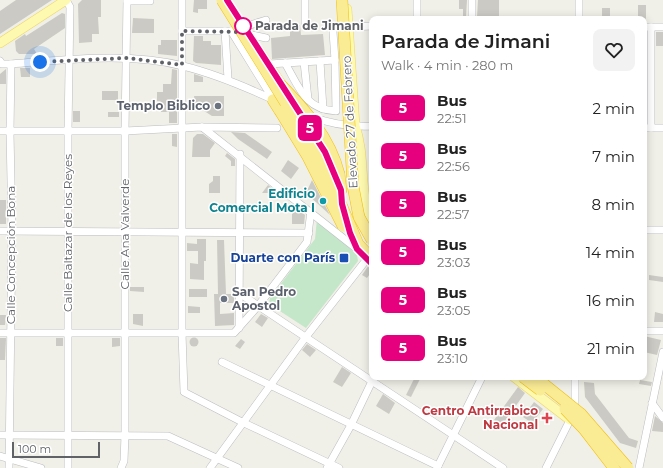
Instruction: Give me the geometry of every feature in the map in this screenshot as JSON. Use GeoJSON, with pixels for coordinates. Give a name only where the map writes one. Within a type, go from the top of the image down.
{"type":"FeatureCollection","features":[{"type":"Feature","properties":{"kind":"highway","name":"Elevado 27 de Febrero"},"geometry":{"type":"LineString","coordinates":[[222,0],[267,67],[308,139],[337,195],[357,246],[369,260]]}},
{"type":"Feature","properties":{"kind":"highway","name":"Elevado 27 de Febrero"},"geometry":{"type":"LineString","coordinates":[[342,0],[353,186],[359,217],[369,235]]}},
{"type":"Feature","properties":{"kind":"highway"},"geometry":{"type":"LineString","coordinates":[[267,67],[297,102],[331,149],[341,190]]}},
{"type":"Feature","properties":{"kind":"highway"},"geometry":{"type":"LineString","coordinates":[[273,100],[308,157],[342,225],[357,246]]}},
{"type":"Feature","properties":{"kind":"highway"},"geometry":{"type":"LineString","coordinates":[[355,126],[354,138],[359,202],[365,224],[369,230]]}},
{"type":"Feature","properties":{"kind":"highway"},"geometry":{"type":"LineString","coordinates":[[527,380],[570,413],[614,468]]}},
{"type":"Feature","properties":{"kind":"highway"},"geometry":{"type":"LineString","coordinates":[[539,380],[581,414],[628,468]]}},
{"type":"Feature","properties":{"kind":"main road"},"geometry":{"type":"LineString","coordinates":[[0,43],[66,0]]}},
{"type":"Feature","properties":{"kind":"main road"},"geometry":{"type":"LineString","coordinates":[[227,0],[267,67],[299,111],[325,152],[341,190],[346,223],[357,246]]}},
{"type":"Feature","properties":{"kind":"main road"},"geometry":{"type":"LineString","coordinates":[[346,0],[350,27],[355,126],[359,137],[366,202],[369,212]]}},
{"type":"Feature","properties":{"kind":"main road"},"geometry":{"type":"LineString","coordinates":[[518,380],[570,420],[582,432],[610,468]]}},
{"type":"Feature","properties":{"kind":"main road"},"geometry":{"type":"LineString","coordinates":[[544,380],[575,404],[633,468]]}},
{"type":"Feature","properties":{"kind":"street","name":"Calle Baltazar de los Reyes"},"geometry":{"type":"LineString","coordinates":[[66,0],[70,7],[68,131],[68,468]]}},
{"type":"Feature","properties":{"kind":"street"},"geometry":{"type":"LineString","coordinates":[[128,0],[150,1]]}},
{"type":"Feature","properties":{"kind":"street","name":"Calle Ana Valverde"},"geometry":{"type":"LineString","coordinates":[[121,468],[124,461],[125,435],[125,131],[128,0]]}},
{"type":"Feature","properties":{"kind":"street"},"geometry":{"type":"LineString","coordinates":[[182,0],[182,333],[184,389],[187,395],[328,466],[339,468]]}},
{"type":"Feature","properties":{"kind":"street"},"geometry":{"type":"LineString","coordinates":[[304,0],[305,23]]}},
{"type":"Feature","properties":{"kind":"street"},"geometry":{"type":"LineString","coordinates":[[417,0],[417,16]]}},
{"type":"Feature","properties":{"kind":"street"},"geometry":{"type":"LineString","coordinates":[[472,0],[472,16]]}},
{"type":"Feature","properties":{"kind":"street"},"geometry":{"type":"LineString","coordinates":[[579,0],[579,16]]}},
{"type":"Feature","properties":{"kind":"street"},"geometry":{"type":"LineString","coordinates":[[245,31],[266,20]]}},
{"type":"Feature","properties":{"kind":"street"},"geometry":{"type":"LineString","coordinates":[[350,27],[369,26]]}},
{"type":"Feature","properties":{"kind":"street"},"geometry":{"type":"LineString","coordinates":[[663,27],[648,27],[647,128],[663,128]]}},
{"type":"Feature","properties":{"kind":"street"},"geometry":{"type":"LineString","coordinates":[[182,31],[245,31],[266,38]]}},
{"type":"Feature","properties":{"kind":"street"},"geometry":{"type":"LineString","coordinates":[[228,31],[228,79]]}},
{"type":"Feature","properties":{"kind":"street"},"geometry":{"type":"LineString","coordinates":[[228,31],[273,100]]}},
{"type":"Feature","properties":{"kind":"street"},"geometry":{"type":"LineString","coordinates":[[285,63],[308,101],[313,106],[337,110],[334,32]]}},
{"type":"Feature","properties":{"kind":"street"},"geometry":{"type":"LineString","coordinates":[[1,64],[127,58],[182,65],[228,79],[324,122],[355,126],[369,126]]}},
{"type":"Feature","properties":{"kind":"street"},"geometry":{"type":"LineString","coordinates":[[267,67],[285,63],[336,60]]}},
{"type":"Feature","properties":{"kind":"street"},"geometry":{"type":"LineString","coordinates":[[320,61],[324,109]]}},
{"type":"Feature","properties":{"kind":"street"},"geometry":{"type":"LineString","coordinates":[[304,62],[308,101]]}},
{"type":"Feature","properties":{"kind":"street","name":"Calle Concepción Bona"},"geometry":{"type":"LineString","coordinates":[[9,468],[12,231],[10,132],[11,64]]}},
{"type":"Feature","properties":{"kind":"street"},"geometry":{"type":"LineString","coordinates":[[0,131],[125,131],[202,127],[277,128]]}},
{"type":"Feature","properties":{"kind":"street"},"geometry":{"type":"LineString","coordinates":[[202,127],[240,154],[357,246]]}},
{"type":"Feature","properties":{"kind":"street"},"geometry":{"type":"LineString","coordinates":[[239,328],[240,154]]}},
{"type":"Feature","properties":{"kind":"street"},"geometry":{"type":"LineString","coordinates":[[0,333],[234,333],[258,306],[307,242],[311,211]]}},
{"type":"Feature","properties":{"kind":"street"},"geometry":{"type":"LineString","coordinates":[[647,230],[663,230]]}},
{"type":"Feature","properties":{"kind":"street"},"geometry":{"type":"LineString","coordinates":[[0,231],[309,233]]}},
{"type":"Feature","properties":{"kind":"street"},"geometry":{"type":"LineString","coordinates":[[210,468],[242,422],[305,338],[369,262]]}},
{"type":"Feature","properties":{"kind":"street"},"geometry":{"type":"LineString","coordinates":[[239,293],[305,338],[369,378]]}},
{"type":"Feature","properties":{"kind":"street"},"geometry":{"type":"LineString","coordinates":[[647,331],[663,331]]}},
{"type":"Feature","properties":{"kind":"street"},"geometry":{"type":"LineString","coordinates":[[639,468],[663,352]]}},
{"type":"Feature","properties":{"kind":"street"},"geometry":{"type":"LineString","coordinates":[[222,362],[437,467],[480,380]]}},
{"type":"Feature","properties":{"kind":"street"},"geometry":{"type":"LineString","coordinates":[[328,466],[351,425],[373,380],[503,468]]}},
{"type":"Feature","properties":{"kind":"street"},"geometry":{"type":"LineString","coordinates":[[546,468],[570,420],[575,404],[575,380]]}},
{"type":"Feature","properties":{"kind":"street"},"geometry":{"type":"LineString","coordinates":[[652,403],[660,409],[663,418]]}},
{"type":"Feature","properties":{"kind":"street"},"geometry":{"type":"LineString","coordinates":[[0,435],[168,436],[238,468]]}},
{"type":"Feature","properties":{"kind":"street"},"geometry":{"type":"LineString","coordinates":[[0,456],[41,468]]}},
{"type":"Feature","properties":{"kind":"green space"},"geometry":{"type":"Polygon","coordinates":[[[317,219],[357,255],[358,261],[306,328],[269,304],[270,298],[315,239],[317,219]]]}},
{"type":"Feature","properties":{"kind":"building"},"geometry":{"type":"Polygon","coordinates":[[[16,0],[52,0],[0,34],[0,11],[16,0]]]}},
{"type":"Feature","properties":{"kind":"building"},"geometry":{"type":"Polygon","coordinates":[[[82,0],[101,0],[101,17],[98,17],[99,34],[92,34],[92,42],[79,43],[78,4],[82,0]]]}},
{"type":"Feature","properties":{"kind":"building"},"geometry":{"type":"Polygon","coordinates":[[[194,0],[207,0],[207,9],[198,9],[198,13],[193,12],[194,0]]]}},
{"type":"Feature","properties":{"kind":"building"},"geometry":{"type":"Polygon","coordinates":[[[459,0],[467,0],[466,16],[463,16],[463,9],[459,9],[459,0]]]}},
{"type":"Feature","properties":{"kind":"building"},"geometry":{"type":"Polygon","coordinates":[[[478,0],[499,0],[499,16],[477,16],[478,0]]]}},
{"type":"Feature","properties":{"kind":"building"},"geometry":{"type":"Polygon","coordinates":[[[638,5],[646,5],[646,16],[638,16],[638,5]]]}},
{"type":"Feature","properties":{"kind":"building"},"geometry":{"type":"Polygon","coordinates":[[[602,8],[610,8],[610,16],[602,16],[602,8]]]}},
{"type":"Feature","properties":{"kind":"building"},"geometry":{"type":"Polygon","coordinates":[[[62,13],[65,14],[65,28],[34,49],[37,54],[19,54],[16,51],[15,41],[25,34],[26,36],[62,13]]]}},
{"type":"Feature","properties":{"kind":"building"},"geometry":{"type":"Polygon","coordinates":[[[133,18],[154,19],[154,33],[132,33],[133,18]]]}},
{"type":"Feature","properties":{"kind":"building"},"geometry":{"type":"Polygon","coordinates":[[[290,25],[300,25],[301,35],[323,34],[325,55],[272,59],[271,38],[290,36],[290,25]]]}},
{"type":"Feature","properties":{"kind":"building"},"geometry":{"type":"Polygon","coordinates":[[[656,32],[663,32],[663,46],[656,46],[656,32]]]}},
{"type":"Feature","properties":{"kind":"building"},"geometry":{"type":"Polygon","coordinates":[[[194,36],[203,36],[203,41],[211,41],[211,45],[221,45],[221,65],[196,63],[193,61],[194,36]]]}},
{"type":"Feature","properties":{"kind":"building"},"geometry":{"type":"Polygon","coordinates":[[[161,40],[177,40],[177,56],[158,54],[158,45],[161,45],[161,40]]]}},
{"type":"Feature","properties":{"kind":"building"},"geometry":{"type":"Polygon","coordinates":[[[20,68],[30,68],[30,77],[21,77],[20,68]]]}},
{"type":"Feature","properties":{"kind":"building"},"geometry":{"type":"Polygon","coordinates":[[[6,69],[6,84],[0,84],[0,74],[6,69]]]}},
{"type":"Feature","properties":{"kind":"building"},"geometry":{"type":"Polygon","coordinates":[[[172,69],[177,70],[177,123],[169,123],[169,112],[161,112],[161,102],[157,101],[157,92],[163,92],[163,84],[171,84],[172,69]]]}},
{"type":"Feature","properties":{"kind":"building"},"geometry":{"type":"Polygon","coordinates":[[[194,74],[203,77],[203,82],[194,82],[194,74]]]}},
{"type":"Feature","properties":{"kind":"building"},"geometry":{"type":"Polygon","coordinates":[[[102,91],[118,91],[118,100],[102,100],[102,91]]]}},
{"type":"Feature","properties":{"kind":"building"},"geometry":{"type":"Polygon","coordinates":[[[194,96],[224,96],[224,116],[212,116],[201,109],[195,104],[194,96]]]}},
{"type":"Feature","properties":{"kind":"building"},"geometry":{"type":"Polygon","coordinates":[[[73,111],[80,111],[80,122],[73,122],[73,111]]]}},
{"type":"Feature","properties":{"kind":"building"},"geometry":{"type":"Polygon","coordinates":[[[108,112],[119,112],[119,117],[108,117],[108,112]]]}},
{"type":"Feature","properties":{"kind":"building"},"geometry":{"type":"Polygon","coordinates":[[[231,132],[245,133],[272,152],[267,159],[238,139],[231,132]]]}},
{"type":"Feature","properties":{"kind":"building"},"geometry":{"type":"Polygon","coordinates":[[[172,134],[177,134],[177,147],[172,146],[172,134]]]}},
{"type":"Feature","properties":{"kind":"building"},"geometry":{"type":"Polygon","coordinates":[[[197,134],[203,134],[215,143],[210,150],[210,157],[192,157],[193,138],[197,134]]]}},
{"type":"Feature","properties":{"kind":"building"},"geometry":{"type":"Polygon","coordinates":[[[227,153],[235,159],[235,166],[231,166],[231,161],[225,156],[227,153]]]}},
{"type":"Feature","properties":{"kind":"building"},"geometry":{"type":"Polygon","coordinates":[[[288,160],[299,168],[291,179],[281,171],[288,160]]]}},
{"type":"Feature","properties":{"kind":"building"},"geometry":{"type":"Polygon","coordinates":[[[213,176],[220,176],[220,193],[209,193],[209,184],[213,181],[213,176]]]}},
{"type":"Feature","properties":{"kind":"building"},"geometry":{"type":"Polygon","coordinates":[[[312,180],[330,215],[306,193],[312,180]]]}},
{"type":"Feature","properties":{"kind":"building"},"geometry":{"type":"Polygon","coordinates":[[[268,185],[275,190],[273,193],[262,193],[268,185]]]}},
{"type":"Feature","properties":{"kind":"building"},"geometry":{"type":"Polygon","coordinates":[[[0,200],[6,200],[6,224],[0,224],[0,200]]]}},
{"type":"Feature","properties":{"kind":"building"},"geometry":{"type":"Polygon","coordinates":[[[297,208],[305,215],[304,224],[292,224],[292,214],[297,208]]]}},
{"type":"Feature","properties":{"kind":"building"},"geometry":{"type":"Polygon","coordinates":[[[197,239],[206,239],[204,280],[190,279],[190,263],[198,264],[198,251],[187,251],[187,243],[197,244],[197,239]]]}},
{"type":"Feature","properties":{"kind":"building"},"geometry":{"type":"Polygon","coordinates":[[[217,240],[224,240],[226,294],[234,294],[234,303],[220,303],[220,314],[234,313],[234,325],[215,326],[214,294],[218,294],[217,240]]]}},
{"type":"Feature","properties":{"kind":"building"},"geometry":{"type":"Polygon","coordinates":[[[369,265],[369,275],[367,278],[362,275],[369,265]]]}},
{"type":"Feature","properties":{"kind":"building"},"geometry":{"type":"Polygon","coordinates":[[[649,275],[663,277],[663,282],[649,280],[649,275]]]}},
{"type":"Feature","properties":{"kind":"building"},"geometry":{"type":"Polygon","coordinates":[[[130,287],[144,287],[144,292],[130,291],[130,287]]]}},
{"type":"Feature","properties":{"kind":"building"},"geometry":{"type":"Polygon","coordinates":[[[189,289],[207,289],[207,297],[189,297],[189,289]]]}},
{"type":"Feature","properties":{"kind":"building"},"geometry":{"type":"Polygon","coordinates":[[[188,306],[200,307],[200,313],[188,313],[188,306]]]}},
{"type":"Feature","properties":{"kind":"building"},"geometry":{"type":"Polygon","coordinates":[[[655,312],[663,314],[663,322],[654,322],[655,312]]]}},
{"type":"Feature","properties":{"kind":"building"},"geometry":{"type":"Polygon","coordinates":[[[133,314],[143,314],[143,326],[133,324],[133,314]]]}},
{"type":"Feature","properties":{"kind":"building"},"geometry":{"type":"Polygon","coordinates":[[[261,314],[268,318],[262,327],[255,322],[261,314]]]}},
{"type":"Feature","properties":{"kind":"building"},"geometry":{"type":"Polygon","coordinates":[[[0,315],[6,315],[5,325],[0,325],[0,315]]]}},
{"type":"Feature","properties":{"kind":"building"},"geometry":{"type":"Polygon","coordinates":[[[194,337],[199,342],[194,347],[189,342],[194,337]]]}},
{"type":"Feature","properties":{"kind":"building"},"geometry":{"type":"Polygon","coordinates":[[[647,337],[661,340],[657,355],[647,353],[647,337]]]}},
{"type":"Feature","properties":{"kind":"building"},"geometry":{"type":"Polygon","coordinates":[[[0,338],[6,338],[5,360],[0,360],[0,338]]]}},
{"type":"Feature","properties":{"kind":"building"},"geometry":{"type":"Polygon","coordinates":[[[56,338],[63,338],[63,346],[56,346],[56,338]]]}},
{"type":"Feature","properties":{"kind":"building"},"geometry":{"type":"Polygon","coordinates":[[[112,338],[120,338],[120,346],[112,347],[112,338]]]}},
{"type":"Feature","properties":{"kind":"building"},"geometry":{"type":"Polygon","coordinates":[[[241,339],[245,342],[240,349],[235,346],[241,339]]]}},
{"type":"Feature","properties":{"kind":"building"},"geometry":{"type":"Polygon","coordinates":[[[307,344],[316,350],[310,357],[302,350],[307,344]]]}},
{"type":"Feature","properties":{"kind":"building"},"geometry":{"type":"Polygon","coordinates":[[[342,367],[351,373],[342,387],[333,382],[342,367]]]}},
{"type":"Feature","properties":{"kind":"building"},"geometry":{"type":"Polygon","coordinates":[[[414,380],[420,380],[411,397],[406,395],[414,380]]]}},
{"type":"Feature","properties":{"kind":"building"},"geometry":{"type":"Polygon","coordinates":[[[640,380],[652,382],[651,386],[639,384],[640,380]]]}},
{"type":"Feature","properties":{"kind":"building"},"geometry":{"type":"Polygon","coordinates":[[[584,382],[594,383],[595,394],[629,438],[638,441],[636,448],[620,443],[585,397],[584,382]]]}},
{"type":"Feature","properties":{"kind":"building"},"geometry":{"type":"Polygon","coordinates":[[[518,387],[525,393],[502,425],[494,420],[518,387]]]}},
{"type":"Feature","properties":{"kind":"building"},"geometry":{"type":"Polygon","coordinates":[[[383,394],[395,403],[389,414],[376,406],[383,394]]]}},
{"type":"Feature","properties":{"kind":"building"},"geometry":{"type":"Polygon","coordinates":[[[534,402],[543,409],[532,423],[523,417],[534,402]]]}},
{"type":"Feature","properties":{"kind":"building"},"geometry":{"type":"Polygon","coordinates":[[[655,416],[663,423],[663,432],[652,431],[655,416]]]}},
{"type":"Feature","properties":{"kind":"bus line","name":"5"},"geometry":{"type":"LineString","coordinates":[[227,0],[325,152],[341,190],[342,204],[350,233],[357,249],[369,261]]}},
{"type":"Feature","properties":{"kind":"place","name":"Parada de Jimani"},"geometry":{"type":"Point","coordinates":[243,26]}},
{"type":"Feature","properties":{"kind":"place","name":"Templo Biblico"},"geometry":{"type":"Point","coordinates":[218,106]}},
{"type":"Feature","properties":{"kind":"place","name":"Edificio Comercial Mota I"},"geometry":{"type":"Point","coordinates":[323,201]}},
{"type":"Feature","properties":{"kind":"place","name":"Duarte con París"},"geometry":{"type":"Point","coordinates":[344,258]}},
{"type":"Feature","properties":{"kind":"place","name":"San Pedro Apostol"},"geometry":{"type":"Point","coordinates":[224,299]}},
{"type":"Feature","properties":{"kind":"place","name":"Centro Antirrabico Nacional"},"geometry":{"type":"Point","coordinates":[547,418]}},
{"type":"Feature","properties":{"kind":"route"},"geometry":{"type":"LineString","coordinates":[[40,62],[127,58],[182,65],[182,31],[242,32],[243,26]]}}]}
